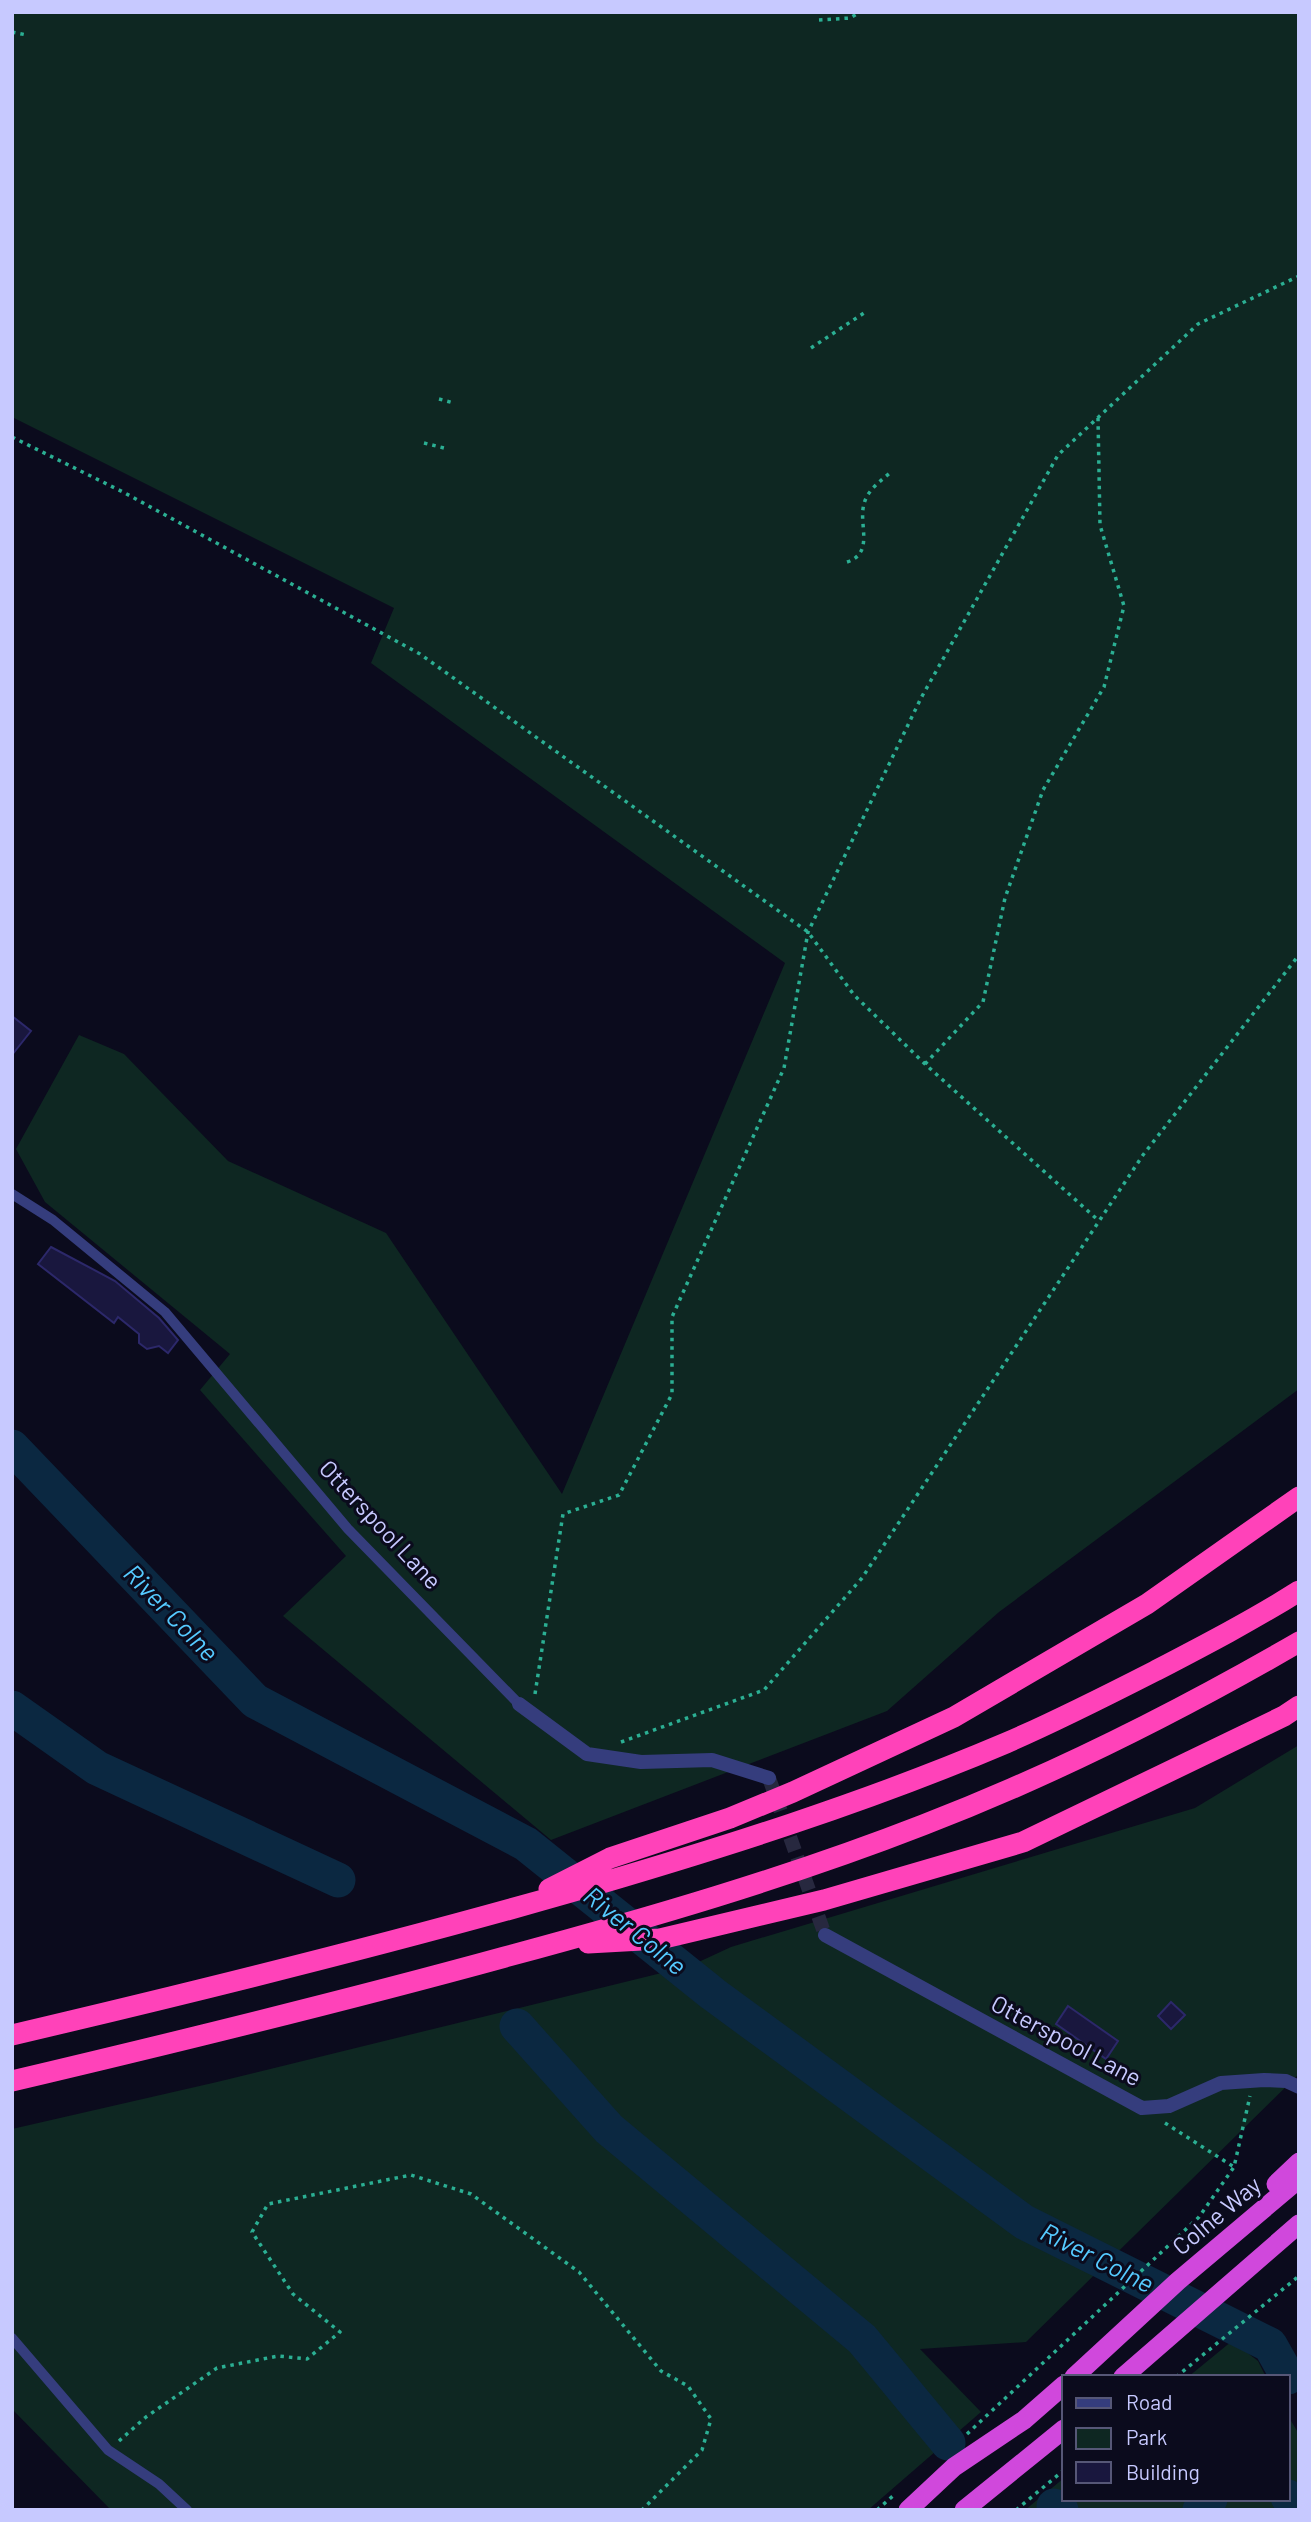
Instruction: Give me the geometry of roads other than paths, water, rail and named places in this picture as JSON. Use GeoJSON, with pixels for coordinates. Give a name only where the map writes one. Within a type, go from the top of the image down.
{"type":"FeatureCollection","features":[{"type":"Feature","properties":{"kind":"highway"},"geometry":{"type":"LineString","coordinates":[[507,1910],[610,1857],[682,1835],[768,1802],[954,1717],[1147,1604],[1299,1497]]}},
{"type":"Feature","properties":{"kind":"highway"},"geometry":{"type":"LineString","coordinates":[[12,2035],[262,1975],[507,1910],[632,1875],[792,1825],[1009,1742],[1195,1650],[1299,1591]]}},
{"type":"Feature","properties":{"kind":"highway"},"geometry":{"type":"LineString","coordinates":[[12,2081],[408,1984],[674,1909],[841,1855],[1007,1791],[1112,1743],[1210,1693],[1299,1642]]}},
{"type":"Feature","properties":{"kind":"highway"},"geometry":{"type":"LineString","coordinates":[[551,1945],[660,1939],[824,1900],[1023,1842],[1284,1716],[1299,1706]]}},
{"type":"Feature","properties":{"kind":"highway"},"geometry":{"type":"LineString","coordinates":[[1178,2281],[1299,2162]]}},
{"type":"Feature","properties":{"kind":"highway","name":"Colne Way"},"geometry":{"type":"LineString","coordinates":[[1076,2375],[1178,2281],[1299,2179]]}},
{"type":"Feature","properties":{"kind":"highway"},"geometry":{"type":"LineString","coordinates":[[1125,2375],[1299,2224]]}},
{"type":"Feature","properties":{"kind":"highway"},"geometry":{"type":"LineString","coordinates":[[1231,2282],[1299,2235]]}},
{"type":"Feature","properties":{"kind":"highway"},"geometry":{"type":"LineString","coordinates":[[902,2501],[1024,2420],[1062,2387]]}},
{"type":"Feature","properties":{"kind":"highway"},"geometry":{"type":"LineString","coordinates":[[964,2510],[1062,2431]]}},
{"type":"Feature","properties":{"kind":"street","name":"Otterspool Lane"},"geometry":{"type":"LineString","coordinates":[[519,1704],[587,1755],[641,1762],[712,1760],[769,1778]]}},
{"type":"Feature","properties":{"kind":"street","name":"Otterspool Lane"},"geometry":{"type":"LineString","coordinates":[[825,1935],[1142,2108],[1169,2106],[1221,2083],[1286,2081],[1299,2087]]}},
{"type":"Feature","properties":{"kind":"lane","name":"Otterspool Lane"},"geometry":{"type":"LineString","coordinates":[[12,1194],[54,1220],[165,1312],[348,1529],[519,1704]]}},
{"type":"Feature","properties":{"kind":"lane"},"geometry":{"type":"LineString","coordinates":[[12,2338],[108,2450],[159,2484],[187,2510]]}},
{"type":"Feature","properties":{"kind":"waterway","name":"River Colne"},"geometry":{"type":"LineString","coordinates":[[12,1447],[255,1701],[526,1844],[713,1994],[1024,2222],[1270,2345],[1287,2375]]}},
{"type":"Feature","properties":{"kind":"waterway"},"geometry":{"type":"LineString","coordinates":[[12,1708],[97,1768],[338,1880]]}},
{"type":"Feature","properties":{"kind":"waterway"},"geometry":{"type":"LineString","coordinates":[[517,2026],[609,2129],[862,2339],[948,2443]]}},
{"type":"Feature","properties":{"kind":"waterway"},"geometry":{"type":"LineString","coordinates":[[1290,2498],[1299,2503]]}},
{"type":"Feature","properties":{"kind":"waterway"},"geometry":{"type":"LineString","coordinates":[[1200,2510],[1208,2501]]}},
{"type":"Feature","properties":{"kind":"waterway"},"geometry":{"type":"LineString","coordinates":[[1054,2506],[1061,2510]]}},
{"type":"Feature","properties":{"kind":"tunnel"},"geometry":{"type":"LineString","coordinates":[[769,1778],[825,1935]]}}]}
